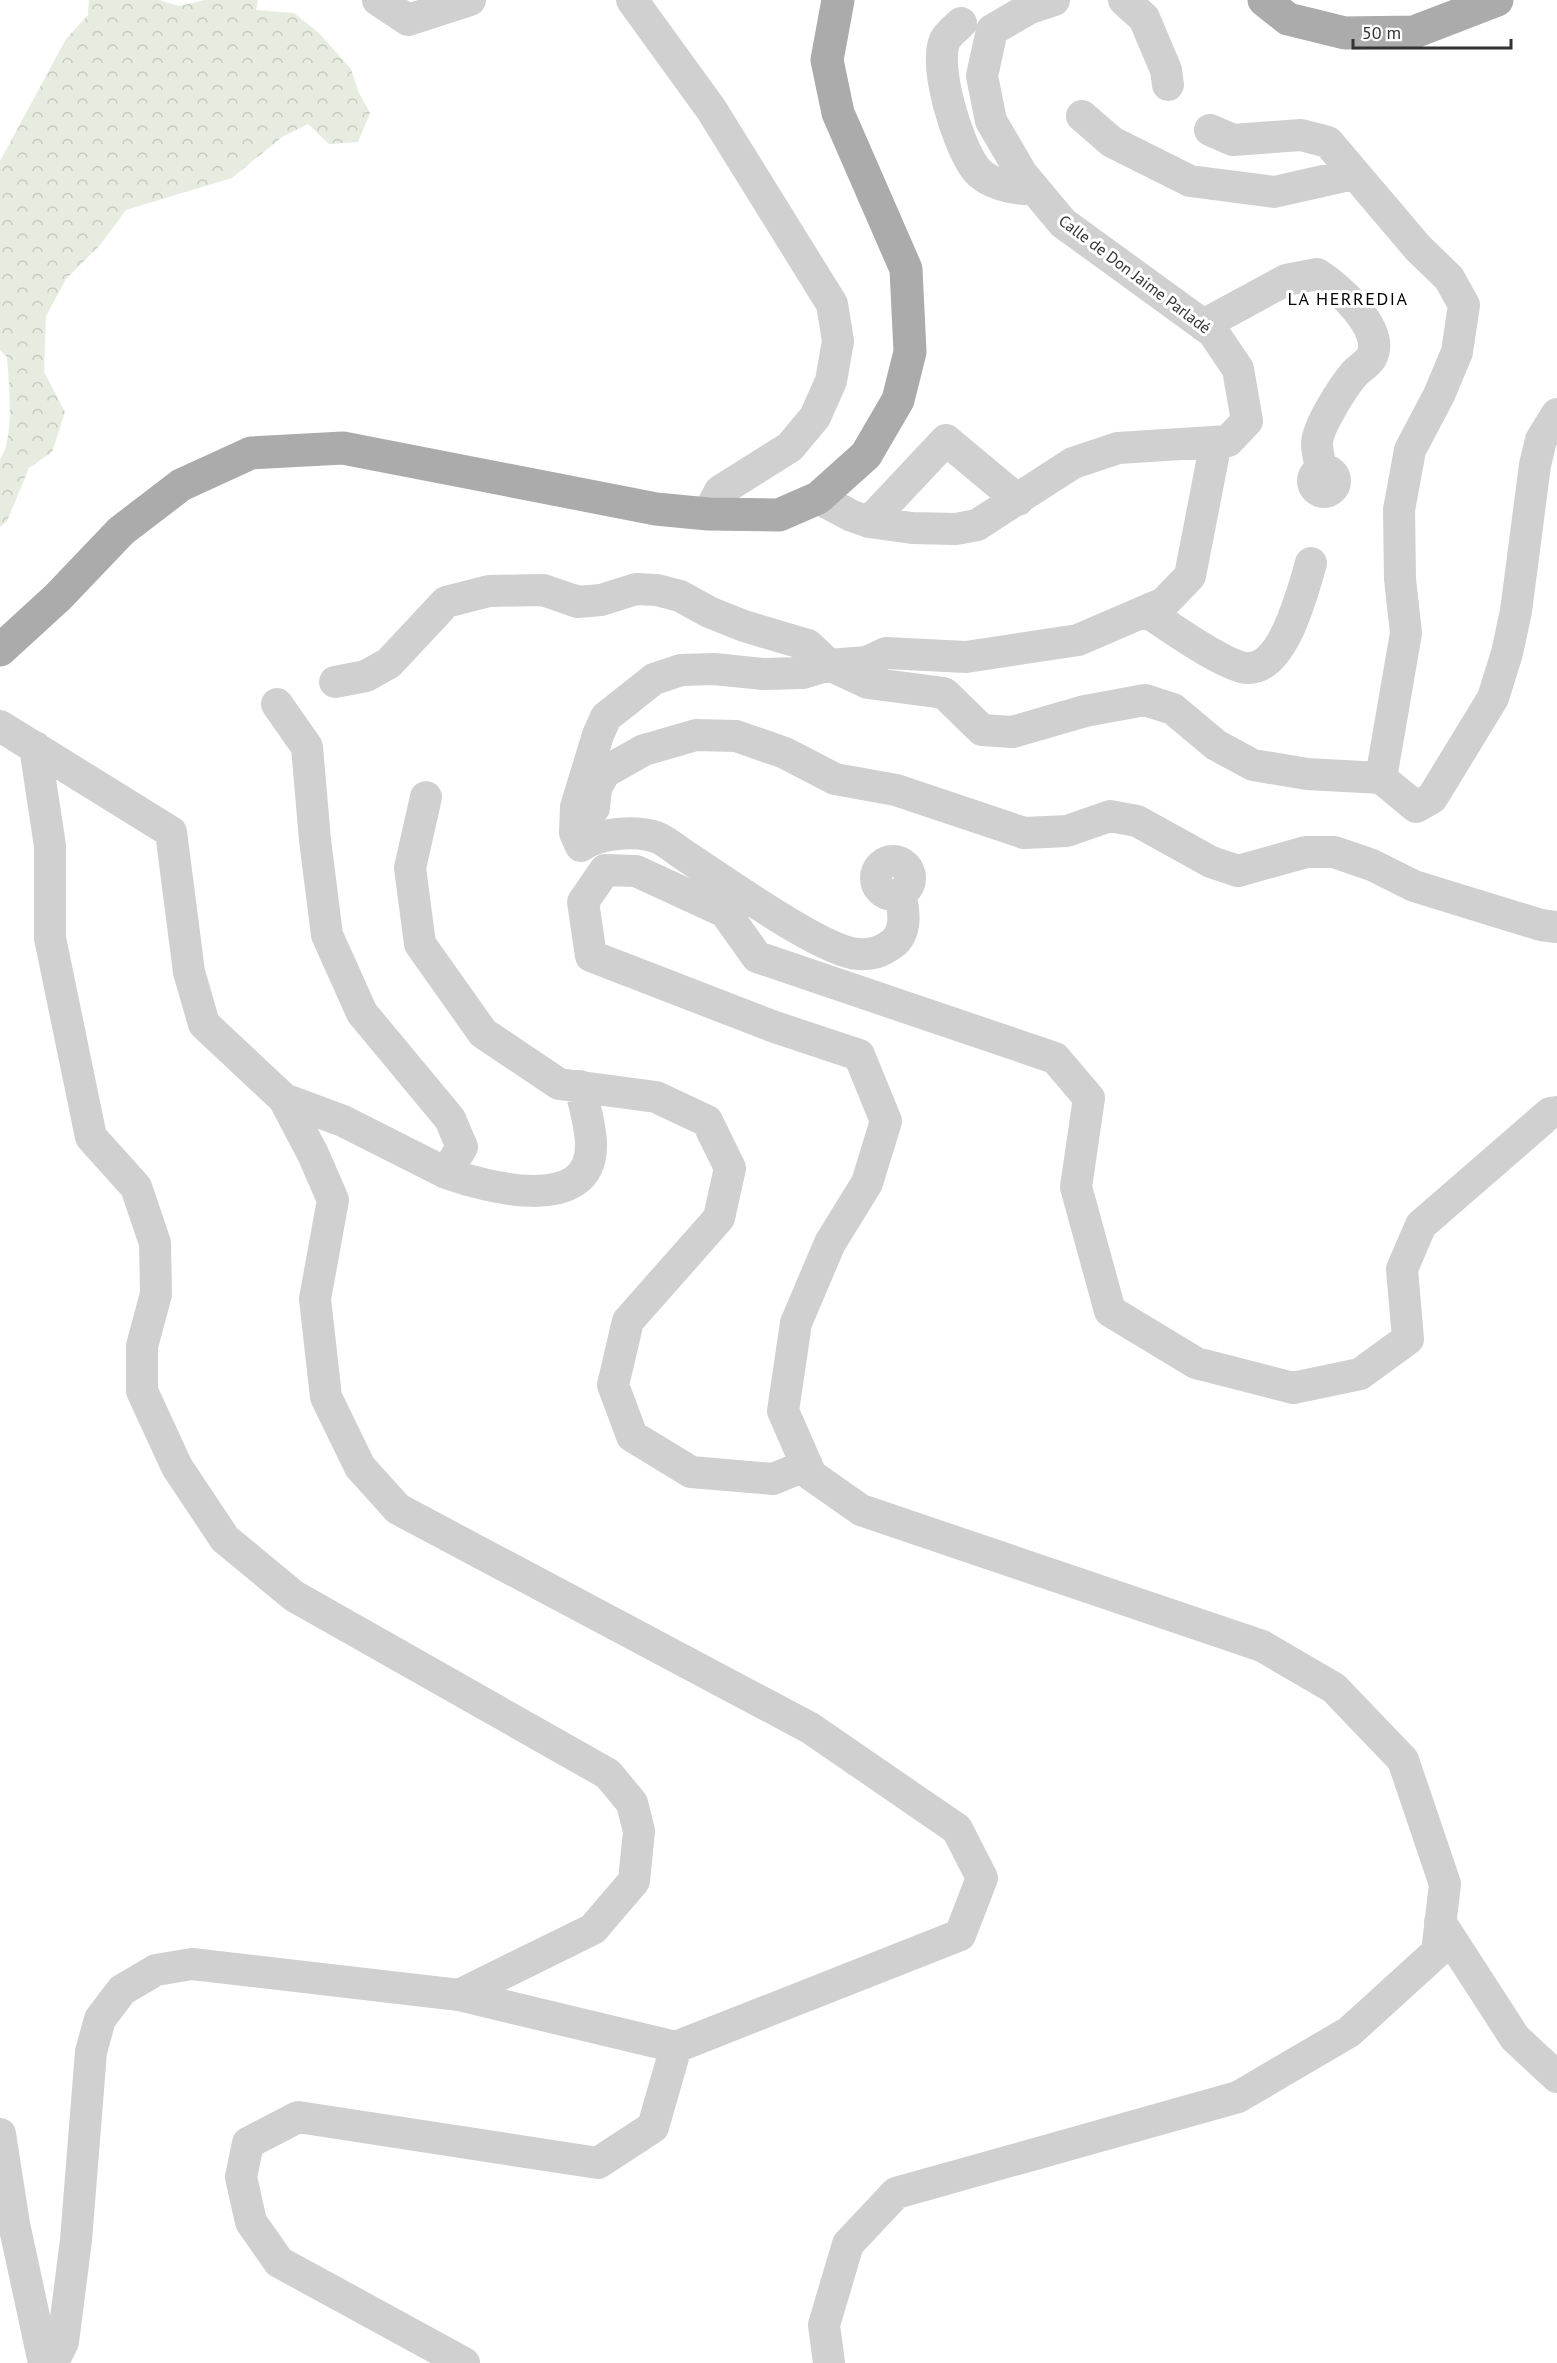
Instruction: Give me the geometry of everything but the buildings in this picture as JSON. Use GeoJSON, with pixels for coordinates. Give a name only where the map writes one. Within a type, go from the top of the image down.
{"type":"FeatureCollection","features":[{"type":"Feature","properties":{"kind":"main road"},"geometry":{"type":"LineString","coordinates":[[0,650],[58,597],[121,531],[181,485],[251,453],[343,448],[656,509],[708,514],[779,515],[818,498],[866,454],[898,400],[910,352],[906,269],[836,102],[827,60],[838,0]]}},
{"type":"Feature","properties":{"kind":"main road"},"geometry":{"type":"LineString","coordinates":[[1264,0],[1288,19],[1345,33],[1414,32],[1497,0]]}},
{"type":"Feature","properties":{"kind":"street"},"geometry":{"type":"LineString","coordinates":[[378,0],[408,20],[470,0]]}},
{"type":"Feature","properties":{"kind":"street"},"geometry":{"type":"LineString","coordinates":[[632,0],[711,109],[832,304],[838,341],[831,381],[815,417],[790,447],[720,491],[708,514]]}},
{"type":"Feature","properties":{"kind":"street","name":"Calle de Don Jaime Parladé"},"geometry":{"type":"LineString","coordinates":[[818,498],[852,516],[869,522],[912,528],[956,529],[977,525],[1073,463],[1118,448],[1228,441],[1246,421],[1238,369],[1213,332],[1063,223],[1022,174],[991,121],[982,76],[993,30],[1030,8],[1054,0]]}},
{"type":"Feature","properties":{"kind":"street"},"geometry":{"type":"LineString","coordinates":[[1124,0],[1144,18],[1166,70],[1168,85]]}},
{"type":"Feature","properties":{"kind":"street"},"geometry":{"type":"LineString","coordinates":[[961,23],[946,38],[942,52],[943,81],[958,132],[976,169],[998,183],[1021,190],[1034,189]]}},
{"type":"Feature","properties":{"kind":"street"},"geometry":{"type":"LineString","coordinates":[[1082,116],[1113,142],[1190,181],[1274,192],[1354,174]]}},
{"type":"Feature","properties":{"kind":"street"},"geometry":{"type":"LineString","coordinates":[[1210,130],[1233,140],[1301,135],[1328,142],[1418,248],[1449,278],[1464,305],[1457,352],[1410,450],[1401,500],[1400,579],[1406,633],[1381,778]]}},
{"type":"Feature","properties":{"kind":"street"},"geometry":{"type":"LineString","coordinates":[[1203,325],[1286,280],[1317,274],[1336,285],[1362,314],[1373,340],[1372,357],[1353,375],[1330,411],[1317,441],[1321,471]]}},
{"type":"Feature","properties":{"kind":"street"},"geometry":{"type":"LineString","coordinates":[[335,681],[366,676],[388,663],[446,603],[489,591],[543,590],[578,602],[601,600],[636,589],[680,596],[708,612],[735,623],[808,645],[830,665],[868,683],[944,693],[982,730],[1012,732],[1085,711],[1145,700],[1173,709],[1216,745],[1253,765],[1307,774],[1381,778],[1416,807],[1432,798],[1493,698],[1508,653],[1516,611],[1535,465],[1541,440],[1557,414]]}},
{"type":"Feature","properties":{"kind":"street"},"geometry":{"type":"LineString","coordinates":[[869,522],[946,440],[1018,500]]}},
{"type":"Feature","properties":{"kind":"street"},"geometry":{"type":"LineString","coordinates":[[900,894],[905,916],[897,940],[880,953],[856,954],[825,942],[776,915],[656,837],[632,834],[591,839],[581,846],[575,833],[576,807],[598,735],[606,717],[654,679],[681,670],[714,669],[764,674],[802,673],[830,665],[867,662],[886,653],[966,657],[1078,640],[1164,603],[1190,576],[1216,442]]}},
{"type":"Feature","properties":{"kind":"street"},"geometry":{"type":"LineString","coordinates":[[1146,611],[1218,656],[1246,668],[1264,663],[1283,641],[1311,563]]}},
{"type":"Feature","properties":{"kind":"street"},"geometry":{"type":"LineString","coordinates":[[277,704],[307,747],[315,840],[327,935],[362,1013],[450,1119],[462,1147],[446,1173]]}},
{"type":"Feature","properties":{"kind":"street"},"geometry":{"type":"LineString","coordinates":[[0,726],[171,832],[189,972],[204,1024],[284,1100],[313,1154],[333,1200],[315,1299],[326,1397],[360,1467],[398,1509],[810,1728],[957,1829],[982,1878],[960,1935],[676,2047],[459,1995],[192,1964],[156,1970],[122,1990],[100,2019],[91,2052],[76,2240],[63,2342],[56,2356],[45,2363],[14,2224],[0,2134]]}},
{"type":"Feature","properties":{"kind":"street"},"geometry":{"type":"LineString","coordinates":[[591,839],[596,788],[605,772],[644,750],[696,735],[736,736],[784,753],[836,779],[896,790],[1024,833],[1067,831],[1110,816],[1137,821],[1211,862],[1238,871],[1306,852],[1334,852],[1372,864],[1414,886],[1541,925],[1557,927]]}},
{"type":"Feature","properties":{"kind":"street"},"geometry":{"type":"LineString","coordinates":[[35,747],[50,846],[50,938],[91,1137],[136,1187],[154,1243],[156,1294],[142,1346],[142,1391],[177,1467],[225,1539],[294,1596],[608,1774],[632,1803],[639,1832],[634,1881],[593,1929],[459,1995]]}},
{"type":"Feature","properties":{"kind":"street"},"geometry":{"type":"LineString","coordinates":[[426,797],[410,868],[420,944],[483,1033],[559,1083],[656,1097],[708,1121],[730,1168],[719,1218],[628,1321],[613,1385],[632,1436],[692,1473],[773,1479],[807,1465]]}},
{"type":"Feature","properties":{"kind":"street"},"geometry":{"type":"LineString","coordinates":[[829,2363],[824,2325],[848,2244],[896,2193],[1238,2097],[1349,2032],[1437,1952],[1445,1884],[1403,1760],[1334,1688],[1262,1646],[861,1510],[811,1475],[783,1411],[796,1323],[830,1243],[867,1184],[886,1121],[860,1055],[772,1026],[591,956],[583,902],[605,870],[636,871],[725,912],[757,957],[1055,1058],[1089,1098],[1076,1187],[1110,1311],[1196,1363],[1293,1388],[1360,1374],[1408,1339],[1402,1269],[1421,1225],[1550,1113],[1557,1112]]}},
{"type":"Feature","properties":{"kind":"street"},"geometry":{"type":"LineString","coordinates":[[284,1100],[343,1121],[446,1173],[478,1184],[541,1191],[569,1187],[584,1174],[592,1146],[580,1086]]}},
{"type":"Feature","properties":{"kind":"street"},"geometry":{"type":"LineString","coordinates":[[1440,1922],[1515,2038],[1557,2077]]}},
{"type":"Feature","properties":{"kind":"street"},"geometry":{"type":"LineString","coordinates":[[464,2363],[279,2262],[251,2222],[241,2177],[248,2143],[298,2117],[598,2163],[653,2127],[676,2047]]}},
{"type":"Feature","properties":{"kind":"green space"},"geometry":{"type":"Polygon","coordinates":[[[89,0],[159,0],[179,6],[205,0],[258,0],[256,10],[294,13],[319,33],[351,69],[359,93],[370,113],[358,142],[329,144],[308,124],[282,137],[232,178],[126,210],[100,245],[66,279],[46,316],[44,372],[65,412],[52,452],[29,468],[7,521],[0,527],[0,460],[8,438],[10,410],[7,357],[0,350],[0,161],[66,39],[88,15],[89,0]]]}},
{"type":"Feature","properties":{"kind":"district","name":"LA HERREDIA"},"geometry":{"type":"Point","coordinates":[1348,298]}}]}
